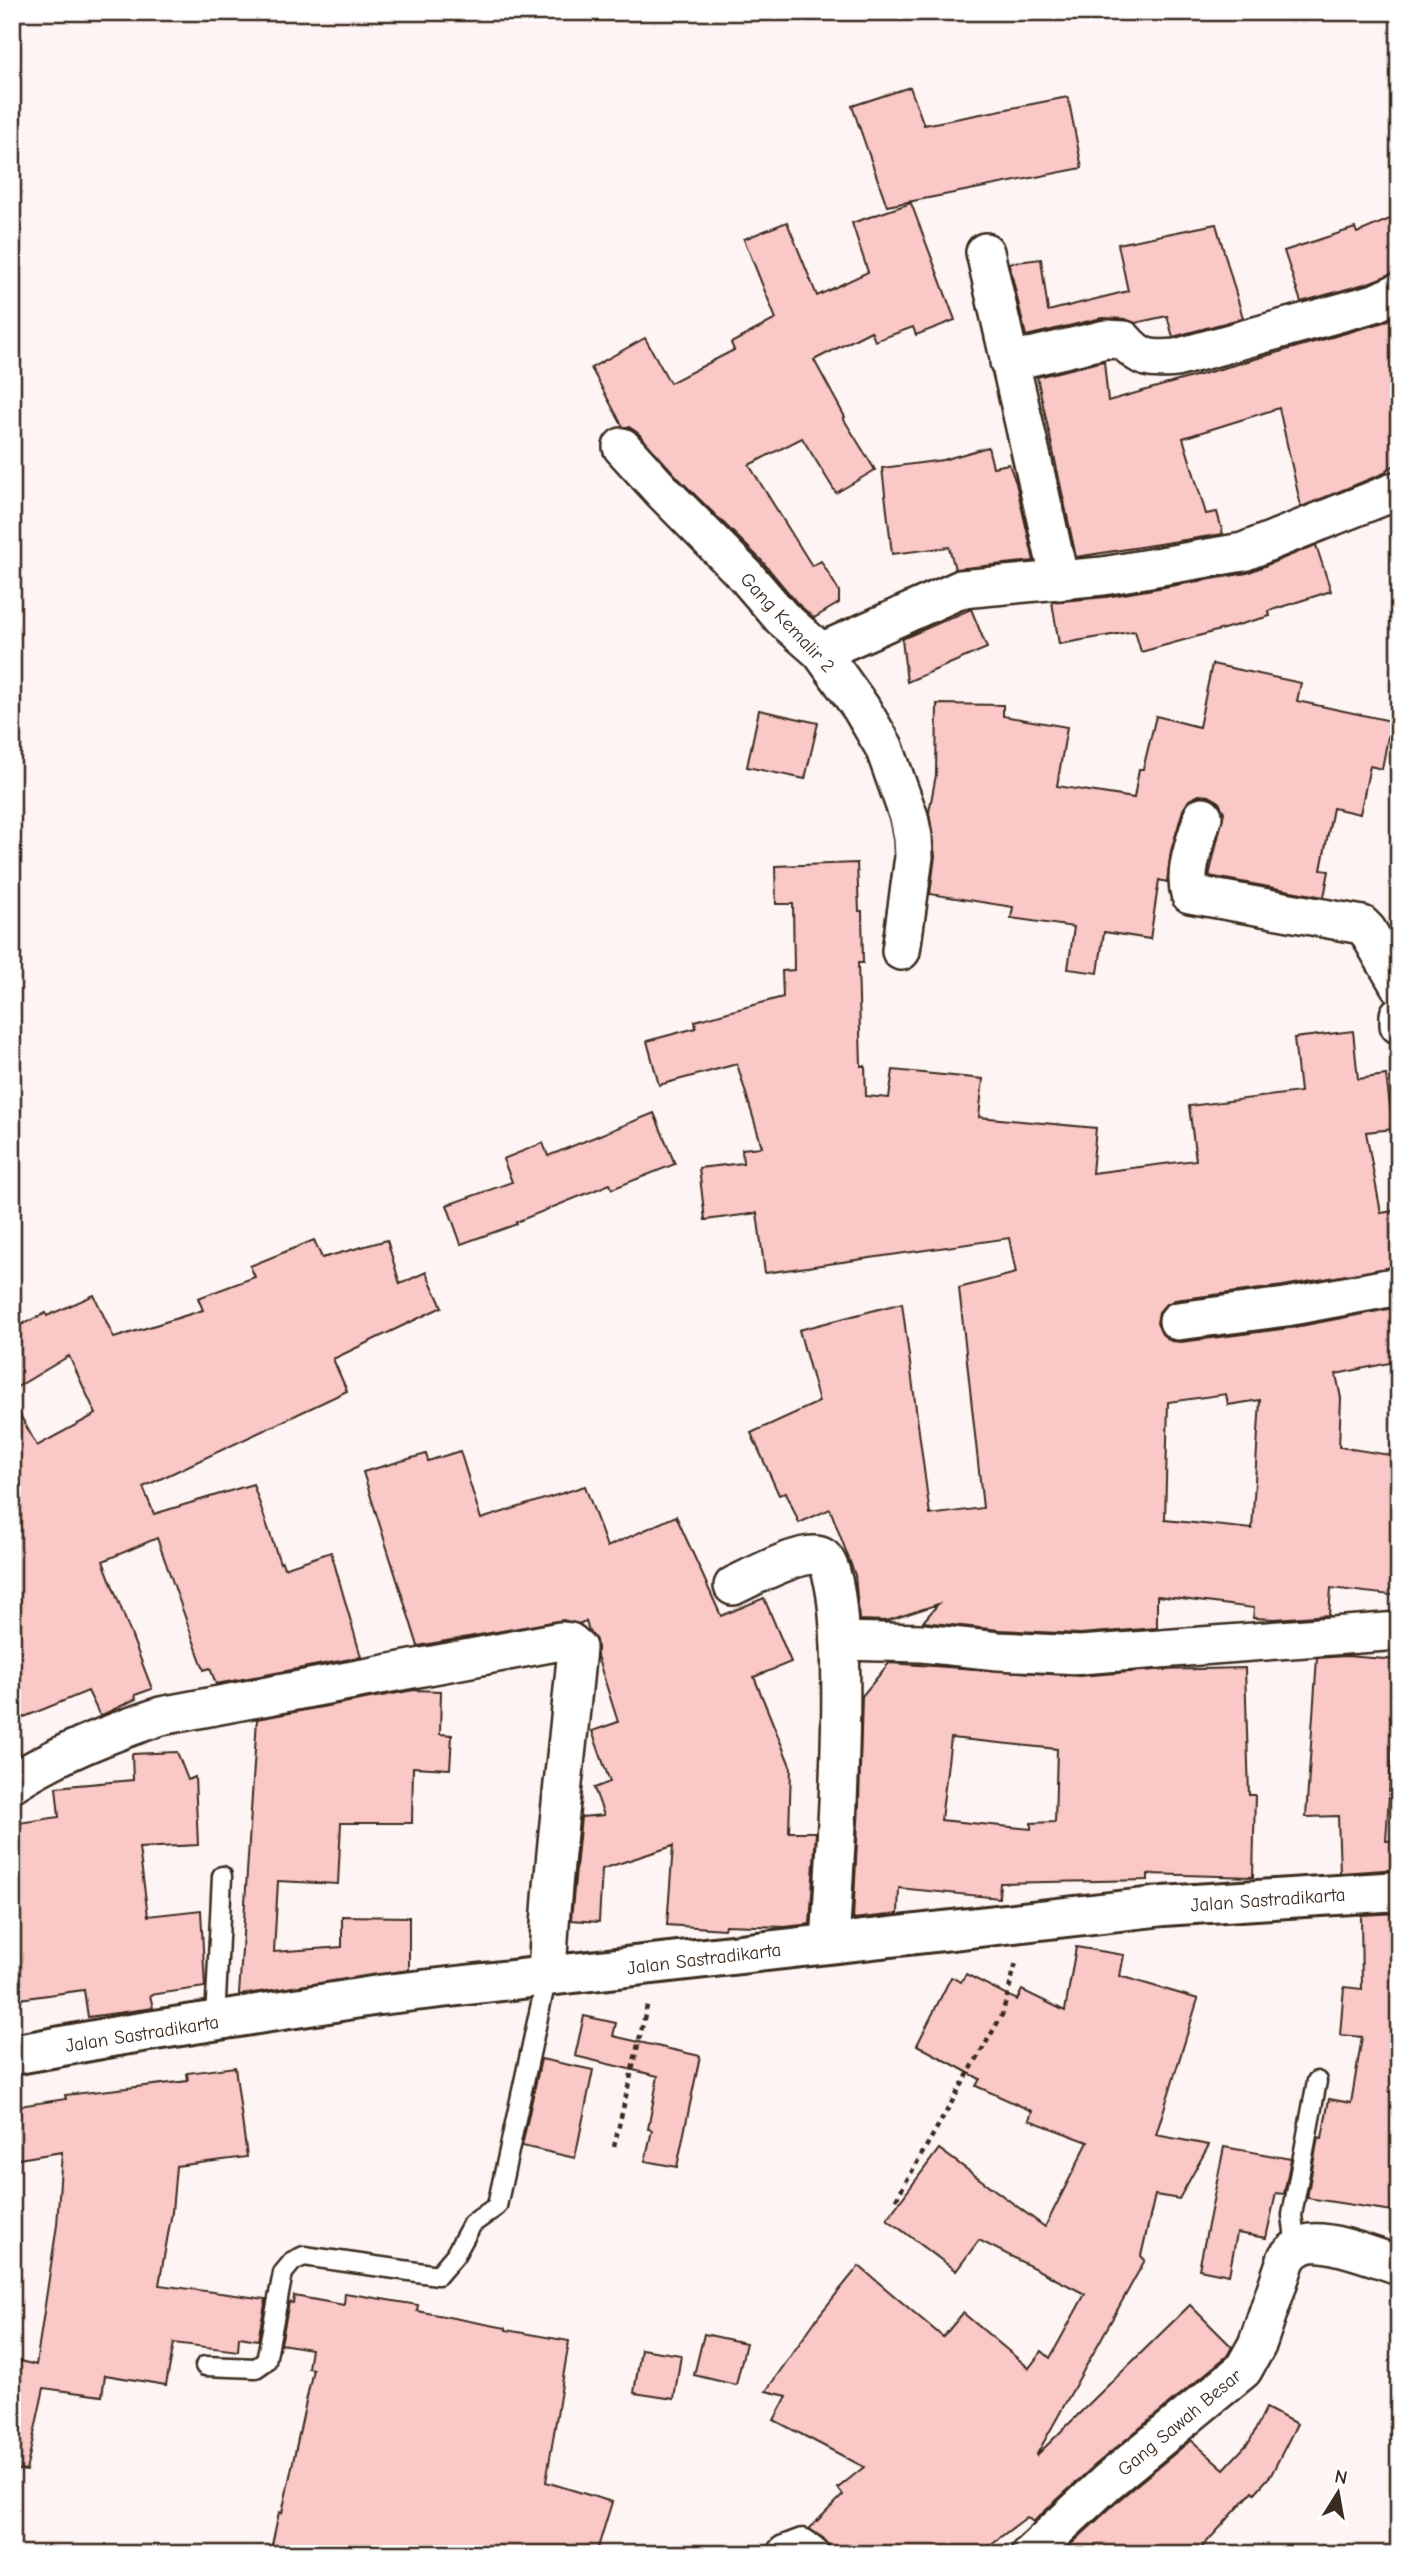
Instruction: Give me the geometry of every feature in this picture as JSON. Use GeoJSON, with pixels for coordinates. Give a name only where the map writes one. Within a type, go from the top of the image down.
{"type":"FeatureCollection","features":[{"type":"Feature","properties":{"kind":"street"},"geometry":{"type":"LineString","coordinates":[[985,253],[1060,580]]}},
{"type":"Feature","properties":{"kind":"street"},"geometry":{"type":"LineString","coordinates":[[1009,362],[1106,339],[1124,340],[1140,356],[1176,358],[1375,303],[1399,292]]}},
{"type":"Feature","properties":{"kind":"street","name":"Gang Kemalir 2"},"geometry":{"type":"LineString","coordinates":[[622,447],[745,575],[782,618],[821,652],[861,708],[884,747],[909,817],[914,857],[901,951]]}},
{"type":"Feature","properties":{"kind":"street"},"geometry":{"type":"LineString","coordinates":[[821,652],[961,589],[1102,576],[1243,552],[1399,490]]}},
{"type":"Feature","properties":{"kind":"street"},"geometry":{"type":"LineString","coordinates":[[1203,816],[1190,863],[1187,885],[1190,894],[1362,925],[1399,985]]}},
{"type":"Feature","properties":{"kind":"street"},"geometry":{"type":"LineString","coordinates":[[1399,1015],[1399,1025]]}},
{"type":"Feature","properties":{"kind":"street"},"geometry":{"type":"LineString","coordinates":[[1178,1321],[1286,1307],[1399,1286]]}},
{"type":"Feature","properties":{"kind":"street"},"geometry":{"type":"LineString","coordinates":[[733,1586],[807,1555],[822,1557],[830,1565],[834,1578],[842,1695],[830,1944]]}},
{"type":"Feature","properties":{"kind":"street"},"geometry":{"type":"LineString","coordinates":[[840,1641],[922,1643],[998,1651],[1080,1655],[1399,1631]]}},
{"type":"Feature","properties":{"kind":"street"},"geometry":{"type":"LineString","coordinates":[[12,1783],[29,1772],[114,1732],[161,1716],[561,1641],[570,1642],[577,1648],[566,1775],[553,1875],[547,1976]]}},
{"type":"Feature","properties":{"kind":"street","name":"Jalan Sastradikarta"},"geometry":{"type":"LineString","coordinates":[[12,2055],[379,1995],[1163,1906],[1399,1891]]}},
{"type":"Feature","properties":{"kind":"street"},"geometry":{"type":"LineString","coordinates":[[1296,2248],[1308,2242],[1324,2242],[1399,2265]]}},
{"type":"Feature","properties":{"kind":"street","name":"Gang Sawah Besar"},"geometry":{"type":"LineString","coordinates":[[1030,2554],[1107,2482],[1243,2370],[1257,2345],[1287,2257],[1296,2248]]}},
{"type":"Feature","properties":{"kind":"street"},"geometry":{"type":"LineString","coordinates":[[786,2554],[788,2551],[802,2548],[810,2554]]}},
{"type":"Feature","properties":{"kind":"lane"},"geometry":{"type":"LineString","coordinates":[[215,2021],[222,1876]]}},
{"type":"Feature","properties":{"kind":"lane"},"geometry":{"type":"LineString","coordinates":[[205,2366],[256,2368],[266,2361],[283,2273],[293,2261],[303,2256],[439,2275],[455,2255],[472,2224],[498,2206],[547,1976]]}},
{"type":"Feature","properties":{"kind":"lane"},"geometry":{"type":"LineString","coordinates":[[1296,2248],[1292,2215],[1317,2081]]}},
{"type":"Feature","properties":{"kind":"path"},"geometry":{"type":"LineString","coordinates":[[896,2199],[1002,2015],[1027,1921]]}},
{"type":"Feature","properties":{"kind":"path"},"geometry":{"type":"LineString","coordinates":[[614,2147],[657,1964]]}},
{"type":"Feature","properties":{"kind":"building"},"geometry":{"type":"Polygon","coordinates":[[[910,87],[924,125],[1068,97],[1082,168],[887,206],[852,106],[910,87]]]}},
{"type":"Feature","properties":{"kind":"building"},"geometry":{"type":"Polygon","coordinates":[[[911,203],[955,320],[916,335],[913,327],[875,341],[871,331],[814,360],[845,417],[843,418],[875,470],[836,493],[802,438],[749,465],[812,566],[821,561],[839,591],[839,603],[814,618],[638,433],[629,427],[623,427],[591,368],[645,338],[670,383],[734,350],[731,343],[776,319],[744,239],[787,222],[817,296],[868,272],[852,223],[911,203]]]}},
{"type":"Feature","properties":{"kind":"building"},"geometry":{"type":"Polygon","coordinates":[[[1399,215],[1399,271],[1301,302],[1284,251],[1355,228],[1357,233],[1399,215]]]}},
{"type":"Feature","properties":{"kind":"building"},"geometry":{"type":"Polygon","coordinates":[[[1216,224],[1243,318],[1173,337],[1167,316],[1135,323],[1125,319],[1102,318],[1026,336],[1009,263],[1041,259],[1048,311],[1128,291],[1118,244],[1216,224]]]}},
{"type":"Feature","properties":{"kind":"building"},"geometry":{"type":"Polygon","coordinates":[[[1399,315],[1399,463],[1386,470],[1387,472],[1301,507],[1279,408],[1183,438],[1206,514],[1217,512],[1223,534],[1076,557],[1037,377],[1104,361],[1108,401],[1381,323],[1399,315]]]}},
{"type":"Feature","properties":{"kind":"building"},"geometry":{"type":"Polygon","coordinates":[[[988,447],[993,467],[1009,464],[1034,561],[955,569],[949,547],[892,554],[882,468],[943,460],[988,447]]]}},
{"type":"Feature","properties":{"kind":"building"},"geometry":{"type":"Polygon","coordinates":[[[1316,545],[1331,591],[1269,611],[1270,616],[1141,652],[1135,631],[1059,644],[1052,602],[1106,597],[1247,573],[1316,545]]]}},
{"type":"Feature","properties":{"kind":"building"},"geometry":{"type":"Polygon","coordinates":[[[971,609],[987,648],[907,682],[902,639],[971,609]]]}},
{"type":"Feature","properties":{"kind":"building"},"geometry":{"type":"Polygon","coordinates":[[[1212,664],[1301,683],[1297,701],[1391,721],[1382,769],[1370,766],[1360,814],[1333,808],[1321,870],[1329,871],[1324,897],[1209,876],[1224,812],[1218,801],[1199,795],[1189,800],[1183,810],[1171,851],[1167,882],[1159,880],[1150,939],[1104,932],[1098,973],[1068,969],[1074,927],[1011,918],[1013,907],[930,894],[935,856],[929,812],[936,775],[937,704],[1003,705],[1003,716],[1067,727],[1057,786],[1134,798],[1139,769],[1143,769],[1156,716],[1199,727],[1212,664]]]}},
{"type":"Feature","properties":{"kind":"building"},"geometry":{"type":"Polygon","coordinates":[[[759,710],[818,723],[805,779],[747,767],[759,710]]]}},
{"type":"Feature","properties":{"kind":"building"},"geometry":{"type":"Polygon","coordinates":[[[857,863],[859,911],[862,911],[863,963],[858,963],[861,1066],[865,1066],[866,1096],[889,1098],[893,1070],[983,1079],[979,1117],[1096,1128],[1092,1173],[1196,1160],[1189,1106],[1300,1092],[1294,1038],[1353,1031],[1358,1079],[1386,1075],[1393,1129],[1366,1132],[1381,1213],[1399,1210],[1399,1266],[1283,1286],[1175,1300],[1159,1312],[1157,1323],[1162,1334],[1171,1341],[1181,1342],[1290,1328],[1399,1307],[1399,1361],[1336,1374],[1341,1398],[1339,1447],[1396,1456],[1391,1488],[1399,1489],[1399,1596],[1331,1588],[1329,1615],[1275,1619],[1253,1618],[1254,1608],[1157,1596],[1157,1628],[1080,1634],[1000,1630],[923,1622],[938,1604],[887,1621],[859,1620],[855,1575],[830,1509],[799,1523],[786,1492],[779,1495],[751,1433],[819,1402],[799,1330],[902,1303],[930,1515],[983,1508],[959,1288],[1016,1273],[1009,1238],[765,1273],[757,1213],[705,1220],[699,1168],[743,1163],[742,1149],[762,1147],[737,1064],[659,1085],[647,1041],[696,1028],[695,1021],[783,997],[782,971],[794,970],[793,904],[776,904],[775,866],[857,863]],[[1226,1394],[1168,1402],[1165,1520],[1252,1529],[1260,1400],[1228,1405],[1226,1394]]]}},
{"type":"Feature","properties":{"kind":"building"},"geometry":{"type":"Polygon","coordinates":[[[654,1113],[675,1164],[612,1189],[610,1184],[516,1222],[517,1224],[461,1244],[447,1205],[512,1182],[503,1159],[543,1143],[548,1156],[654,1113]]]}},
{"type":"Feature","properties":{"kind":"building"},"geometry":{"type":"Polygon","coordinates":[[[314,1240],[322,1258],[387,1240],[400,1284],[426,1272],[442,1307],[333,1359],[347,1391],[143,1487],[154,1514],[253,1484],[284,1568],[331,1552],[361,1657],[216,1684],[210,1668],[204,1670],[157,1538],[103,1561],[152,1689],[135,1695],[136,1699],[100,1716],[88,1691],[12,1722],[12,1400],[37,1446],[96,1414],[69,1356],[12,1390],[12,1329],[94,1295],[114,1338],[203,1310],[198,1298],[255,1277],[250,1266],[314,1240]]]}},
{"type":"Feature","properties":{"kind":"building"},"geometry":{"type":"Polygon","coordinates":[[[460,1451],[481,1519],[585,1486],[607,1547],[676,1516],[721,1616],[764,1598],[791,1662],[754,1677],[791,1768],[789,1832],[816,1832],[810,1924],[785,1927],[725,1925],[724,1929],[667,1925],[673,1846],[602,1869],[599,1922],[571,1920],[581,1817],[604,1815],[594,1788],[610,1782],[592,1731],[618,1722],[597,1656],[596,1640],[586,1621],[578,1624],[563,1620],[418,1646],[363,1472],[426,1454],[428,1461],[460,1451]]]}},
{"type":"Feature","properties":{"kind":"building"},"geometry":{"type":"Polygon","coordinates":[[[1346,1656],[1398,1660],[1386,1841],[1399,1840],[1399,1869],[1340,1873],[1338,1816],[1306,1817],[1317,1658],[1346,1656]]]}},
{"type":"Feature","properties":{"kind":"building"},"geometry":{"type":"Polygon","coordinates":[[[889,1663],[1079,1676],[1156,1670],[1245,1668],[1249,1795],[1255,1795],[1253,1877],[1148,1874],[1148,1880],[1000,1883],[999,1898],[899,1888],[898,1914],[853,1919],[862,1696],[889,1663]],[[951,1738],[941,1820],[1031,1829],[1031,1823],[1055,1822],[1057,1749],[951,1738]]]}},
{"type":"Feature","properties":{"kind":"building"},"geometry":{"type":"Polygon","coordinates":[[[414,1690],[441,1691],[440,1734],[452,1735],[450,1769],[413,1767],[412,1823],[341,1823],[338,1884],[278,1881],[274,1952],[342,1947],[342,1916],[409,1917],[409,1970],[239,1995],[257,1719],[414,1690]]]}},
{"type":"Feature","properties":{"kind":"building"},"geometry":{"type":"Polygon","coordinates":[[[177,1752],[188,1780],[195,1777],[198,1845],[139,1848],[148,1916],[201,1910],[205,1987],[150,1995],[153,2008],[88,2017],[84,1990],[12,2000],[12,1824],[59,1817],[56,1787],[133,1780],[132,1754],[177,1752]]]}},
{"type":"Feature","properties":{"kind":"building"},"geometry":{"type":"Polygon","coordinates":[[[1399,1913],[1399,2212],[1307,2198],[1318,2137],[1322,2138],[1329,2099],[1351,2103],[1362,2037],[1340,2035],[1344,1987],[1362,1989],[1361,1915],[1399,1913]]]}},
{"type":"Feature","properties":{"kind":"building"},"geometry":{"type":"Polygon","coordinates":[[[1076,1947],[1124,1955],[1120,1976],[1198,1999],[1156,2135],[1209,2145],[1179,2199],[1155,2195],[1141,2256],[1145,2260],[1036,2456],[1190,2305],[1232,2347],[1227,2356],[1094,2466],[1033,2522],[1027,2517],[978,2554],[831,2554],[829,2545],[823,2538],[809,2529],[843,2495],[838,2488],[864,2467],[774,2420],[787,2396],[766,2391],[820,2314],[859,2266],[943,2337],[963,2313],[1029,2368],[1042,2351],[1050,2358],[1085,2294],[979,2240],[956,2271],[887,2219],[939,2149],[1045,2227],[1088,2142],[1029,2120],[1032,2111],[976,2086],[980,2079],[917,2045],[951,1977],[961,1982],[966,1974],[1017,2000],[1022,1990],[1065,2011],[1076,1947]]]}},
{"type":"Feature","properties":{"kind":"building"},"geometry":{"type":"Polygon","coordinates":[[[584,2016],[616,2023],[613,2036],[700,2056],[677,2167],[645,2161],[652,2130],[648,2129],[658,2076],[575,2056],[584,2016]]]}},
{"type":"Feature","properties":{"kind":"building"},"geometry":{"type":"Polygon","coordinates":[[[541,2059],[593,2070],[575,2158],[522,2146],[541,2059]]]}},
{"type":"Feature","properties":{"kind":"building"},"geometry":{"type":"Polygon","coordinates":[[[235,2067],[247,2157],[176,2166],[172,2212],[159,2285],[266,2299],[258,2340],[239,2337],[238,2351],[174,2343],[166,2385],[105,2375],[102,2396],[44,2388],[26,2471],[12,2469],[12,2359],[36,2365],[57,2225],[62,2152],[12,2160],[12,2107],[66,2099],[65,2095],[188,2081],[187,2073],[235,2067]]]}},
{"type":"Feature","properties":{"kind":"building"},"geometry":{"type":"Polygon","coordinates":[[[1224,2147],[1291,2159],[1284,2194],[1276,2193],[1266,2238],[1237,2233],[1229,2275],[1199,2269],[1224,2147]]]}},
{"type":"Feature","properties":{"kind":"building"},"geometry":{"type":"Polygon","coordinates":[[[345,2293],[418,2305],[417,2311],[569,2341],[546,2482],[612,2502],[596,2554],[270,2554],[279,2512],[282,2513],[313,2369],[308,2368],[311,2349],[281,2344],[289,2302],[293,2303],[294,2296],[344,2305],[345,2293]]]}},
{"type":"Feature","properties":{"kind":"building"},"geometry":{"type":"Polygon","coordinates":[[[704,2334],[746,2343],[736,2385],[694,2375],[704,2334]]]}},
{"type":"Feature","properties":{"kind":"building"},"geometry":{"type":"Polygon","coordinates":[[[641,2349],[681,2355],[674,2399],[634,2393],[641,2349]]]}},
{"type":"Feature","properties":{"kind":"building"},"geometry":{"type":"Polygon","coordinates":[[[1266,2408],[1297,2424],[1271,2475],[1196,2554],[1074,2554],[1067,2548],[1121,2498],[1191,2440],[1224,2469],[1250,2441],[1266,2408]]]}}]}
